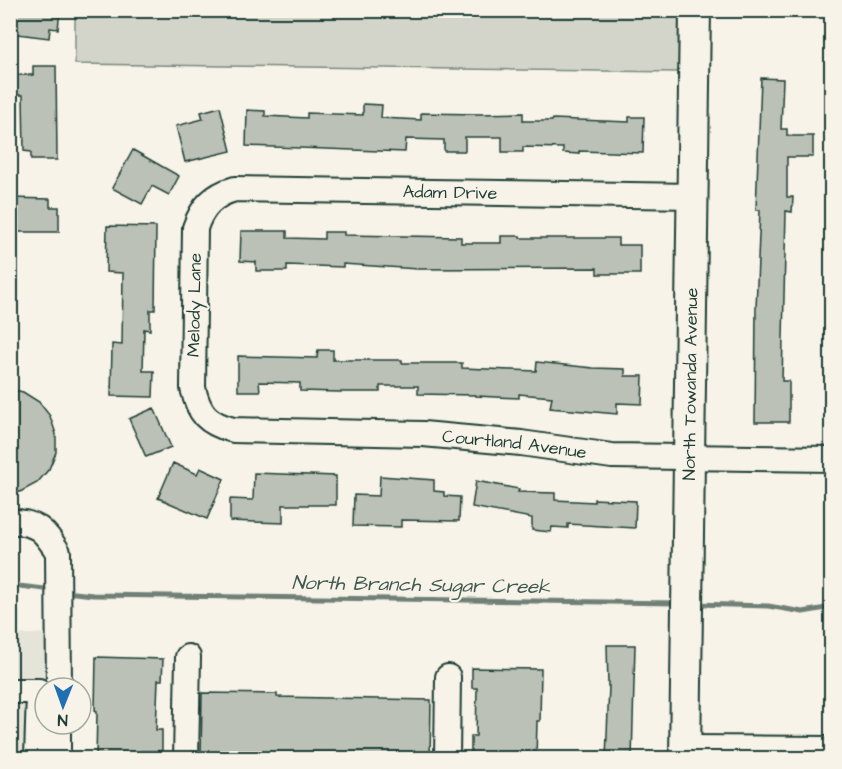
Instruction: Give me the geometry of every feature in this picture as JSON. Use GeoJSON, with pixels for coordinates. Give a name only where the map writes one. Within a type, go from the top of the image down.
{"type":"FeatureCollection","features":[{"type":"Feature","properties":{"kind":"main road","name":"North Towanda Avenue"},"geometry":{"type":"LineString","coordinates":[[685,753],[691,457],[695,10]]}},
{"type":"Feature","properties":{"kind":"street","name":"Adam Drive"},"geometry":{"type":"LineString","coordinates":[[210,201],[223,192],[235,189],[694,196]]}},
{"type":"Feature","properties":{"kind":"street","name":"Melody Lane"},"geometry":{"type":"LineString","coordinates":[[202,412],[196,403],[193,388],[195,228],[200,213],[210,201]]}},
{"type":"Feature","properties":{"kind":"street","name":"Courtland Avenue"},"geometry":{"type":"LineString","coordinates":[[202,412],[218,426],[233,430],[423,434],[521,443],[612,456],[831,459]]}},
{"type":"Feature","properties":{"kind":"street"},"geometry":{"type":"LineString","coordinates":[[10,521],[32,524],[45,533],[58,552],[60,584],[58,676]]}},
{"type":"Feature","properties":{"kind":"street"},"geometry":{"type":"LineString","coordinates":[[186,759],[188,657]]}},
{"type":"Feature","properties":{"kind":"street"},"geometry":{"type":"LineString","coordinates":[[447,759],[448,677]]}},
{"type":"Feature","properties":{"kind":"street"},"geometry":{"type":"LineString","coordinates":[[10,691],[39,691],[37,759]]}},
{"type":"Feature","properties":{"kind":"street"},"geometry":{"type":"LineString","coordinates":[[58,736],[58,759]]}},
{"type":"Feature","properties":{"kind":"street"},"geometry":{"type":"LineString","coordinates":[[685,753],[831,749]]}},
{"type":"Feature","properties":{"kind":"shaded area"},"geometry":{"type":"Polygon","coordinates":[[[75,11],[681,11],[679,72],[75,64],[75,11]]]}},
{"type":"Feature","properties":{"kind":"shaded area"},"geometry":{"type":"Polygon","coordinates":[[[51,633],[50,676],[33,676],[33,736],[48,736],[47,758],[11,758],[10,635],[51,633]]]}},
{"type":"Feature","properties":{"kind":"building"},"geometry":{"type":"Polygon","coordinates":[[[10,10],[60,10],[58,29],[50,28],[49,38],[10,33],[10,10]]]}},
{"type":"Feature","properties":{"kind":"building"},"geometry":{"type":"Polygon","coordinates":[[[33,66],[56,66],[57,160],[31,160],[31,152],[24,151],[23,95],[15,95],[15,75],[33,75],[33,66]]]}},
{"type":"Feature","properties":{"kind":"building"},"geometry":{"type":"Polygon","coordinates":[[[761,78],[783,79],[781,129],[787,129],[787,136],[813,136],[813,157],[787,157],[787,197],[793,197],[792,212],[786,211],[782,381],[789,381],[789,422],[755,422],[760,210],[756,210],[761,78]]]}},
{"type":"Feature","properties":{"kind":"building"},"geometry":{"type":"Polygon","coordinates":[[[363,104],[382,105],[381,118],[421,120],[421,113],[523,113],[523,121],[552,121],[553,119],[629,122],[629,117],[644,117],[643,153],[579,151],[579,154],[563,153],[563,148],[523,147],[523,152],[502,152],[502,137],[465,137],[465,151],[444,151],[444,140],[406,139],[405,152],[246,146],[247,110],[265,111],[265,116],[307,118],[307,113],[363,115],[363,104]]]}},
{"type":"Feature","properties":{"kind":"building"},"geometry":{"type":"Polygon","coordinates":[[[220,107],[231,151],[185,162],[176,126],[203,119],[201,112],[220,107]]]}},
{"type":"Feature","properties":{"kind":"building"},"geometry":{"type":"Polygon","coordinates":[[[133,150],[179,176],[169,195],[152,186],[142,204],[112,188],[133,150]]]}},
{"type":"Feature","properties":{"kind":"building"},"geometry":{"type":"Polygon","coordinates":[[[10,198],[50,199],[50,207],[59,207],[59,232],[10,232],[10,198]]]}},
{"type":"Feature","properties":{"kind":"building"},"geometry":{"type":"Polygon","coordinates":[[[107,226],[156,227],[155,310],[150,310],[150,330],[144,329],[143,371],[154,371],[153,397],[111,396],[112,344],[122,345],[123,273],[106,272],[107,226]]]}},
{"type":"Feature","properties":{"kind":"building"},"geometry":{"type":"Polygon","coordinates":[[[241,231],[287,231],[287,238],[324,239],[324,232],[344,232],[344,235],[461,237],[461,243],[501,243],[501,236],[618,238],[618,245],[640,245],[640,274],[597,274],[597,268],[418,269],[343,264],[343,267],[287,265],[287,271],[256,271],[256,262],[240,261],[241,231]]]}},
{"type":"Feature","properties":{"kind":"building"},"geometry":{"type":"Polygon","coordinates":[[[318,350],[333,350],[333,360],[462,363],[462,368],[536,371],[537,362],[625,369],[625,376],[643,376],[642,404],[617,403],[617,414],[550,408],[552,397],[519,394],[519,398],[418,394],[418,386],[380,386],[380,392],[300,391],[300,383],[259,382],[260,391],[238,391],[238,356],[317,358],[318,350]]]}},
{"type":"Feature","properties":{"kind":"building"},"geometry":{"type":"Polygon","coordinates":[[[10,389],[23,392],[39,402],[50,416],[56,434],[56,452],[49,469],[37,483],[20,492],[10,493],[10,389]]]}},
{"type":"Feature","properties":{"kind":"building"},"geometry":{"type":"Polygon","coordinates":[[[154,408],[171,447],[146,457],[129,419],[154,408]]]}},
{"type":"Feature","properties":{"kind":"building"},"geometry":{"type":"Polygon","coordinates":[[[173,463],[197,474],[200,468],[224,479],[207,519],[158,498],[173,463]]]}},
{"type":"Feature","properties":{"kind":"building"},"geometry":{"type":"Polygon","coordinates":[[[254,473],[336,476],[336,505],[283,505],[283,523],[230,521],[230,499],[253,500],[254,473]]]}},
{"type":"Feature","properties":{"kind":"building"},"geometry":{"type":"Polygon","coordinates":[[[380,476],[434,480],[434,491],[444,492],[444,496],[460,497],[459,521],[401,520],[401,527],[353,526],[354,495],[379,496],[380,476]]]}},
{"type":"Feature","properties":{"kind":"building"},"geometry":{"type":"Polygon","coordinates":[[[476,481],[519,489],[518,492],[555,493],[555,500],[636,501],[635,528],[568,524],[568,528],[552,527],[551,532],[532,530],[532,518],[472,507],[476,481]]]}},
{"type":"Feature","properties":{"kind":"building"},"geometry":{"type":"Polygon","coordinates":[[[607,645],[635,645],[632,759],[606,759],[609,686],[607,645]]]}},
{"type":"Feature","properties":{"kind":"building"},"geometry":{"type":"Polygon","coordinates":[[[96,657],[163,659],[162,680],[158,680],[156,730],[162,730],[162,751],[141,751],[141,759],[96,759],[96,657]]]}},
{"type":"Feature","properties":{"kind":"building"},"geometry":{"type":"Polygon","coordinates":[[[472,668],[541,669],[540,721],[537,721],[536,759],[491,759],[491,757],[471,756],[471,736],[476,736],[477,688],[472,688],[472,668]]]}},
{"type":"Feature","properties":{"kind":"building"},"geometry":{"type":"Polygon","coordinates":[[[202,693],[431,700],[430,759],[222,756],[222,759],[201,759],[202,693]]]}},
{"type":"Feature","properties":{"kind":"waterway","name":"North Branch Sugar Creek"},"geometry":{"type":"LineString","coordinates":[[10,585],[54,590]]}},
{"type":"Feature","properties":{"kind":"waterway","name":"North Branch Sugar Creek"},"geometry":{"type":"LineString","coordinates":[[66,592],[93,595],[677,603]]}},
{"type":"Feature","properties":{"kind":"waterway","name":"North Branch Sugar Creek"},"geometry":{"type":"LineString","coordinates":[[695,604],[768,606],[803,612],[832,607]]}}]}
